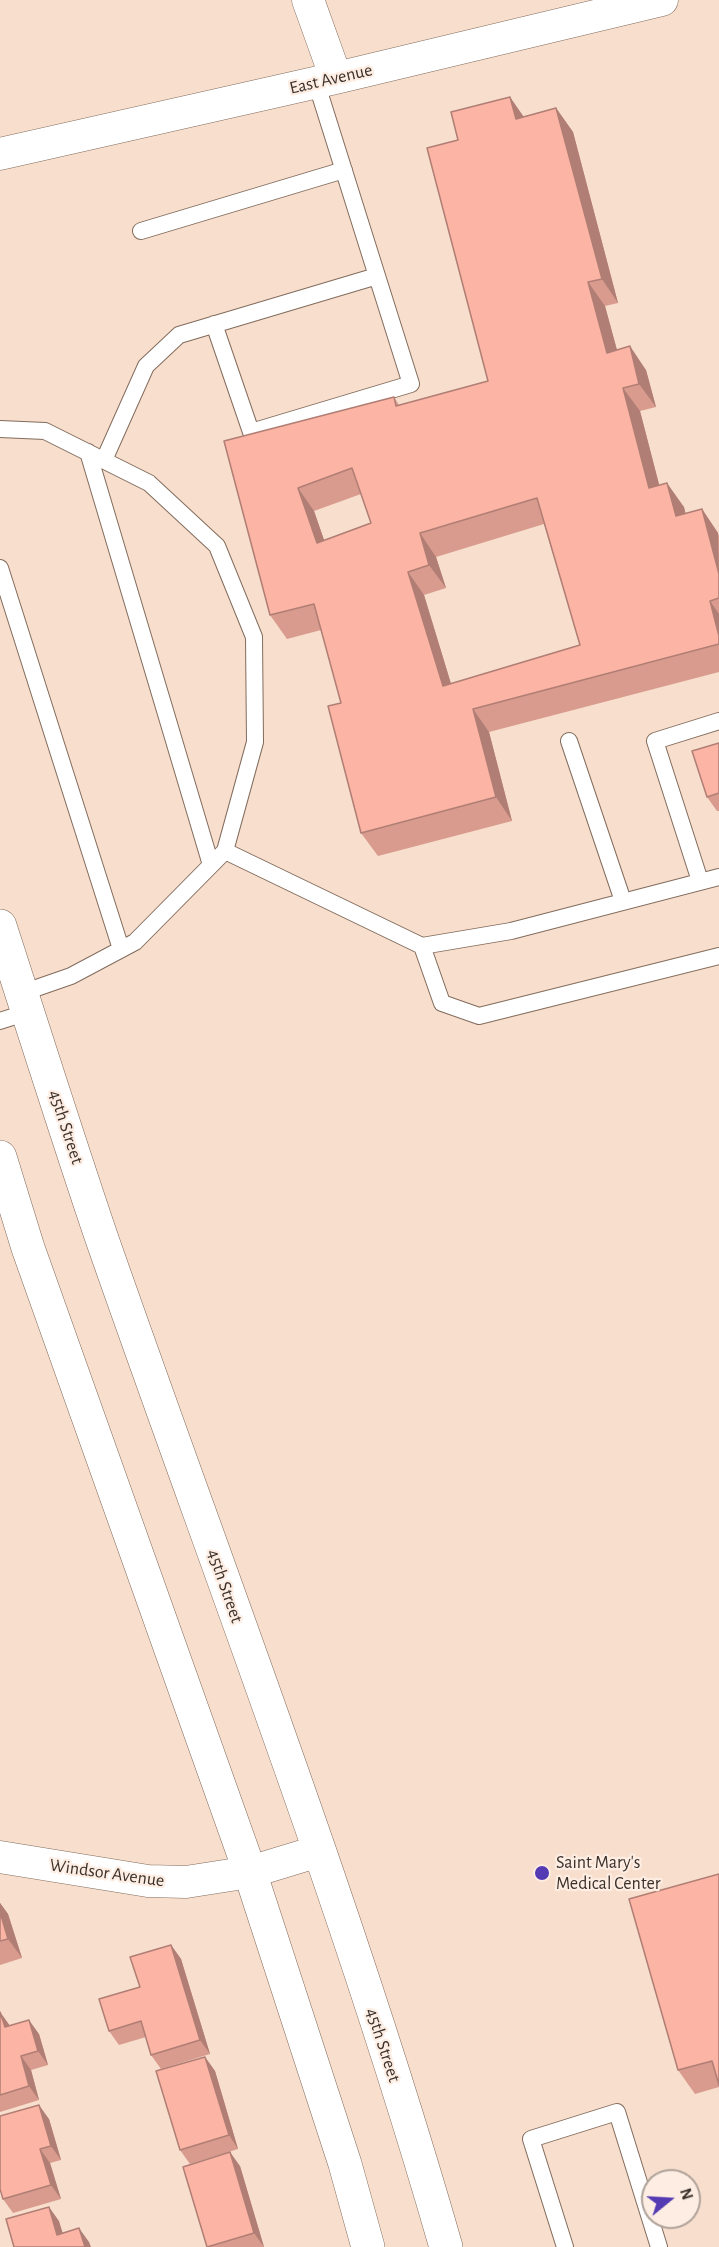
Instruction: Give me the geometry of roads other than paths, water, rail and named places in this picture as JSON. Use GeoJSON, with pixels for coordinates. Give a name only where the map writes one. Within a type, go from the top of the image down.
{"type":"FeatureCollection","features":[{"type":"Feature","properties":{"kind":"main road","name":"45th Street"},"geometry":{"type":"LineString","coordinates":[[0,926],[17,1009],[102,1236],[319,1851],[416,2143],[446,2247]]}},
{"type":"Feature","properties":{"kind":"main road"},"geometry":{"type":"LineString","coordinates":[[0,1157],[32,1259],[250,1872],[345,2164],[368,2247]]}},
{"type":"Feature","properties":{"kind":"street"},"geometry":{"type":"LineString","coordinates":[[309,0],[326,80]]}},
{"type":"Feature","properties":{"kind":"street","name":"East Avenue"},"geometry":{"type":"LineString","coordinates":[[0,154],[662,0]]}},
{"type":"Feature","properties":{"kind":"street","name":"Windsor Avenue"},"geometry":{"type":"LineString","coordinates":[[0,1857],[148,1881],[186,1882],[250,1872],[319,1851]]}},
{"type":"Feature","properties":{"kind":"lane"},"geometry":{"type":"LineString","coordinates":[[214,324],[251,432],[411,384],[344,170],[326,80]]}},
{"type":"Feature","properties":{"kind":"lane"},"geometry":{"type":"LineString","coordinates":[[141,231],[344,170]]}},
{"type":"Feature","properties":{"kind":"lane"},"geometry":{"type":"LineString","coordinates":[[104,460],[146,366],[179,335],[377,276]]}},
{"type":"Feature","properties":{"kind":"lane"},"geometry":{"type":"LineString","coordinates":[[0,429],[45,431],[149,483],[217,546],[254,637],[255,742],[225,851],[135,942],[71,976],[17,1009]]}},
{"type":"Feature","properties":{"kind":"lane"},"geometry":{"type":"LineString","coordinates":[[88,452],[211,865]]}},
{"type":"Feature","properties":{"kind":"lane"},"geometry":{"type":"LineString","coordinates":[[0,568],[121,949]]}},
{"type":"Feature","properties":{"kind":"lane"},"geometry":{"type":"LineString","coordinates":[[700,882],[655,741],[719,721]]}},
{"type":"Feature","properties":{"kind":"lane"},"geometry":{"type":"LineString","coordinates":[[569,741],[623,901]]}},
{"type":"Feature","properties":{"kind":"lane"},"geometry":{"type":"LineString","coordinates":[[225,851],[422,946],[511,931],[719,877]]}},
{"type":"Feature","properties":{"kind":"lane"},"geometry":{"type":"LineString","coordinates":[[422,946],[442,1003],[479,1016],[719,956]]}},
{"type":"Feature","properties":{"kind":"lane"},"geometry":{"type":"LineString","coordinates":[[565,2247],[531,2139],[616,2112],[659,2247]]}},
{"type":"Feature","properties":{"kind":"place","name":"Saint Mary's Medical Center"},"geometry":{"type":"Point","coordinates":[542,1873]}}]}
